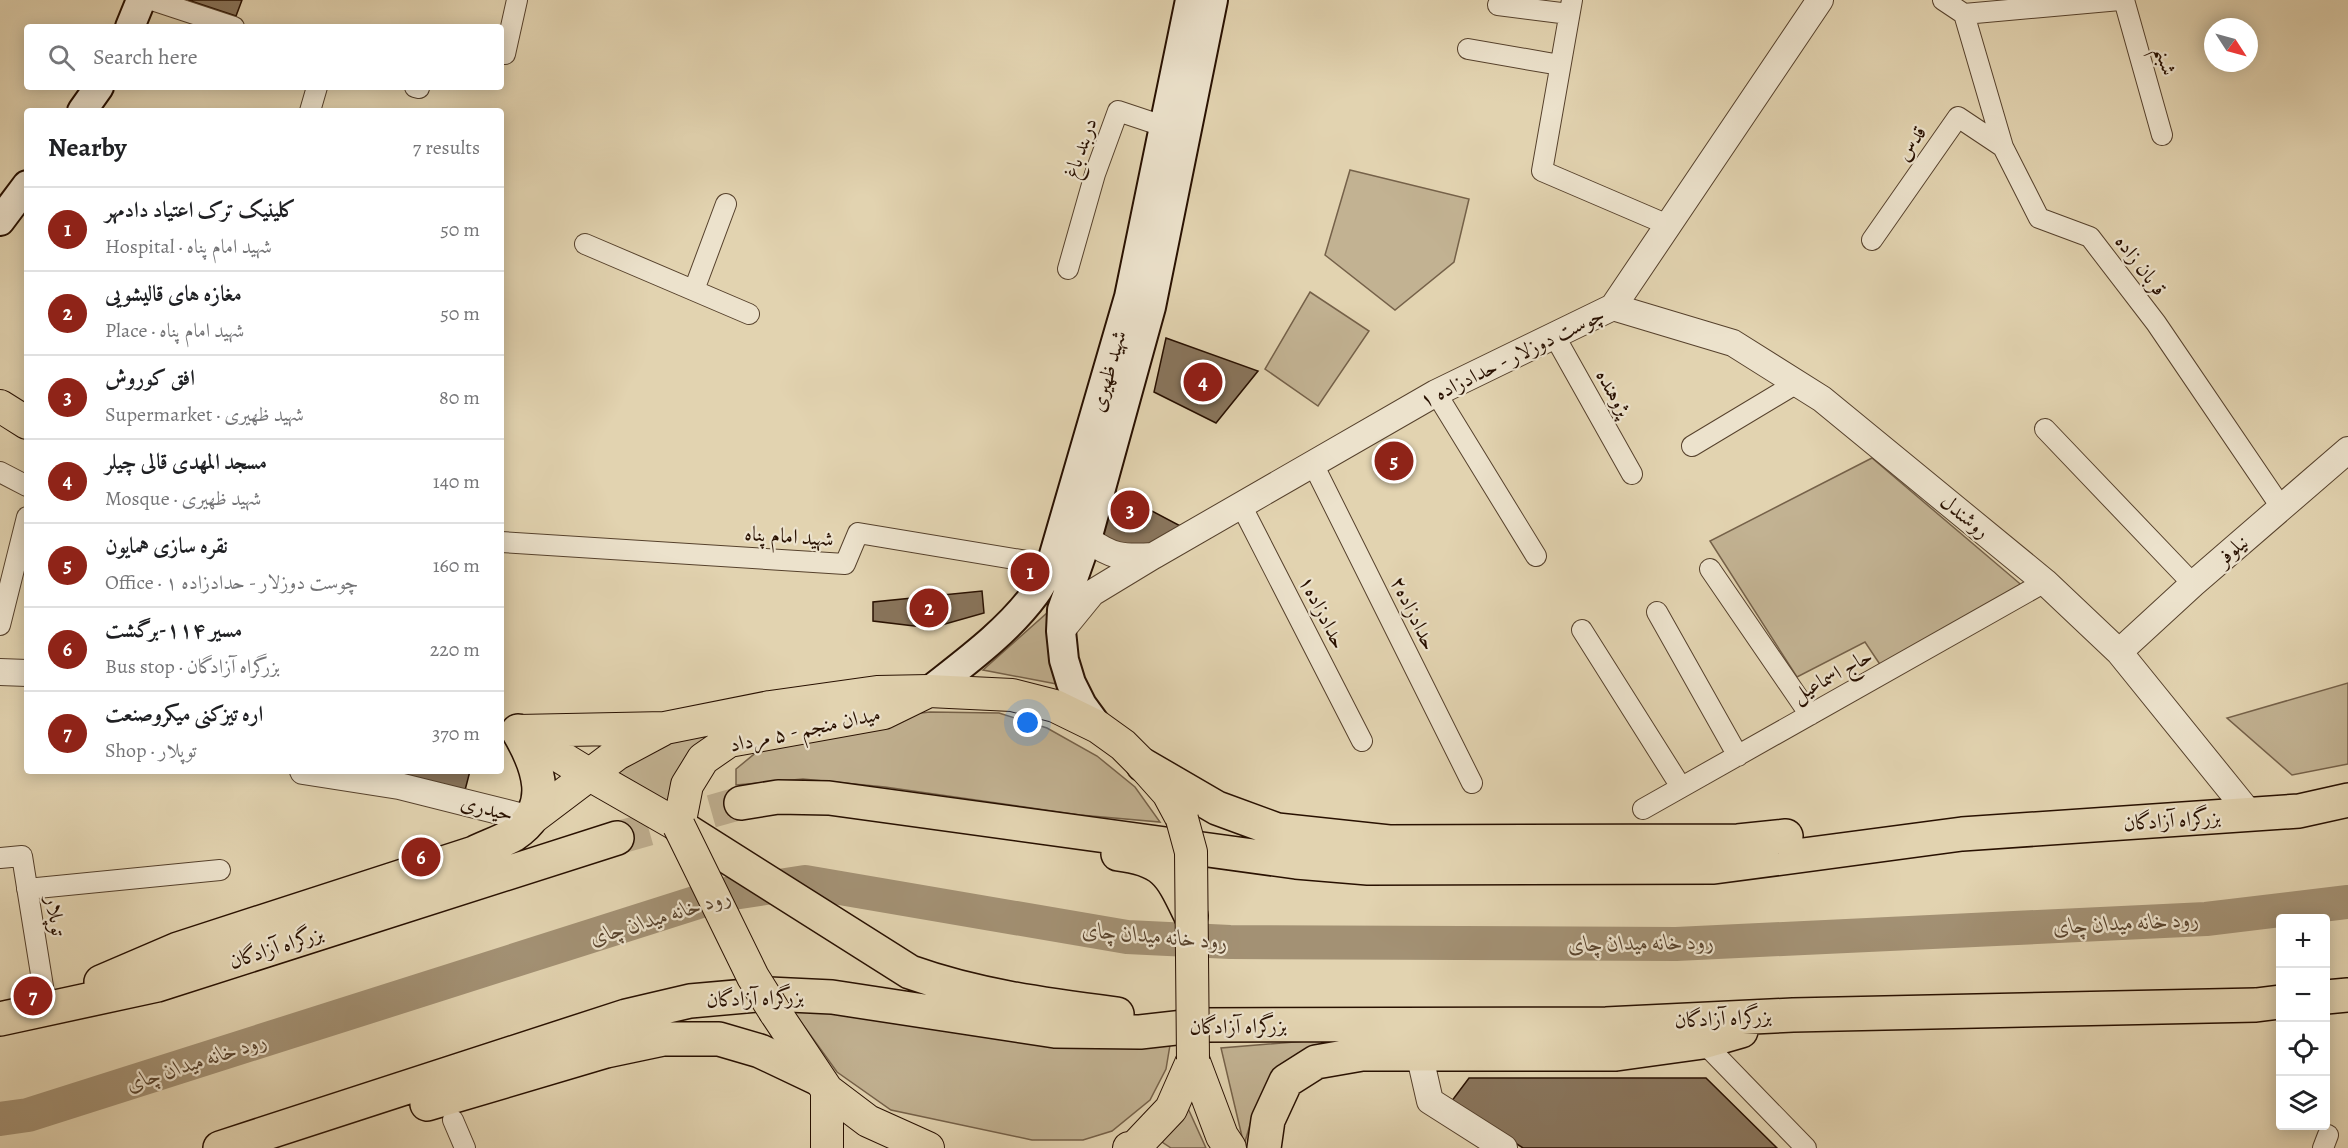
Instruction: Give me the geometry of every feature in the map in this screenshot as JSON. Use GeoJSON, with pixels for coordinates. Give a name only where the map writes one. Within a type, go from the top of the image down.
{"type":"FeatureCollection","features":[{"type":"Feature","properties":{"kind":"highway"},"geometry":{"type":"LineString","coordinates":[[25,1012],[178,949],[474,853],[513,835],[531,819],[539,798],[539,779],[531,754],[510,725]]}},
{"type":"Feature","properties":{"kind":"highway"},"geometry":{"type":"LineString","coordinates":[[1143,765],[1217,808],[1277,830],[1389,842],[1738,840],[1859,829],[1962,834]]}},
{"type":"Feature","properties":{"kind":"highway","name":"بزرگراه آزادگان"},"geometry":{"type":"LineString","coordinates":[[1191,916],[1174,880],[1157,863],[1140,856],[807,814],[741,803],[778,797],[829,798],[1296,862],[1368,868],[1714,867],[1962,834],[2299,811],[2348,800]]}},
{"type":"Feature","properties":{"kind":"highway"},"geometry":{"type":"LineString","coordinates":[[679,826],[910,972],[945,984],[1020,1001],[1202,1025]]}},
{"type":"Feature","properties":{"kind":"highway","name":"بزرگراه آزادگان"},"geometry":{"type":"LineString","coordinates":[[25,1012],[157,985],[617,838]]}},
{"type":"Feature","properties":{"kind":"highway","name":"بزرگراه آزادگان"},"geometry":{"type":"LineString","coordinates":[[220,1148],[626,1016],[690,1001],[769,994],[832,997],[1055,1031],[1140,1032],[1202,1025],[1606,1024],[1793,1015],[2256,1005],[2276,1002]]}},
{"type":"Feature","properties":{"kind":"highway"},"geometry":{"type":"LineString","coordinates":[[2330,997],[2348,995]]}},
{"type":"Feature","properties":{"kind":"highway"},"geometry":{"type":"LineString","coordinates":[[1264,1148],[1268,1120],[1286,1081],[1316,1062],[1362,1054],[1616,1054],[1703,1042],[1793,1015]]}},
{"type":"Feature","properties":{"kind":"highway"},"geometry":{"type":"LineString","coordinates":[[276,1148],[606,1051],[663,1039],[719,1039],[760,1051],[822,1084]]}},
{"type":"Feature","properties":{"kind":"main road"},"geometry":{"type":"LineString","coordinates":[[131,24],[141,0]]}},
{"type":"Feature","properties":{"kind":"main road","name":"شهید ظهیری"},"geometry":{"type":"LineString","coordinates":[[1098,727],[1082,705],[1071,683],[1064,660],[1061,631],[1062,610],[1087,538],[1151,307],[1190,0]]}},
{"type":"Feature","properties":{"kind":"main road","name":"شهید ظهیری"},"geometry":{"type":"LineString","coordinates":[[929,691],[1018,615],[1037,592],[1051,565],[1064,528],[1174,130],[1213,0]]}},
{"type":"Feature","properties":{"kind":"main road"},"geometry":{"type":"LineString","coordinates":[[84,108],[97,90]]}},
{"type":"Feature","properties":{"kind":"main road"},"geometry":{"type":"LineString","coordinates":[[0,220],[24,189]]}},
{"type":"Feature","properties":{"kind":"main road"},"geometry":{"type":"LineString","coordinates":[[0,406],[24,421]]}},
{"type":"Feature","properties":{"kind":"main road"},"geometry":{"type":"LineString","coordinates":[[510,725],[665,728],[770,707],[878,692],[929,691]]}},
{"type":"Feature","properties":{"kind":"main road","name":"میدان منجم - ۵ مرداد"},"geometry":{"type":"LineString","coordinates":[[679,826],[687,785],[703,759],[729,741],[884,713],[929,691],[1012,695],[1055,706],[1098,727],[1123,745],[1168,793],[1182,819],[1191,852],[1193,1059]]}},
{"type":"Feature","properties":{"kind":"main road"},"geometry":{"type":"LineString","coordinates":[[510,725],[590,775],[679,826],[753,977],[822,1084],[867,1121],[928,1148]]}},
{"type":"Feature","properties":{"kind":"main road"},"geometry":{"type":"LineString","coordinates":[[531,819],[617,754],[665,728]]}},
{"type":"Feature","properties":{"kind":"main road"},"geometry":{"type":"LineString","coordinates":[[1134,1148],[1171,1109],[1193,1059]]}},
{"type":"Feature","properties":{"kind":"main road"},"geometry":{"type":"LineString","coordinates":[[1193,1059],[1222,1136],[1230,1148]]}},
{"type":"Feature","properties":{"kind":"main road"},"geometry":{"type":"LineString","coordinates":[[822,1084],[827,1148]]}},
{"type":"Feature","properties":{"kind":"street"},"geometry":{"type":"LineString","coordinates":[[152,0],[225,24]]}},
{"type":"Feature","properties":{"kind":"street"},"geometry":{"type":"LineString","coordinates":[[506,54],[517,0]]}},
{"type":"Feature","properties":{"kind":"street","name":"چوست دوزلار - حدادزاده ۱"},"geometry":{"type":"LineString","coordinates":[[1061,631],[1092,593],[1153,556],[1436,393],[1613,307],[1820,0]]}},
{"type":"Feature","properties":{"kind":"street"},"geometry":{"type":"LineString","coordinates":[[1943,0],[1964,14],[2122,0]]}},
{"type":"Feature","properties":{"kind":"street","name":"شبنم"},"geometry":{"type":"LineString","coordinates":[[2122,0],[2162,135]]}},
{"type":"Feature","properties":{"kind":"street"},"geometry":{"type":"LineString","coordinates":[[1498,5],[1570,7],[1542,171],[1668,225]]}},
{"type":"Feature","properties":{"kind":"street","name":"قربان زاده"},"geometry":{"type":"LineString","coordinates":[[1964,14],[2003,147],[2038,218],[2090,237],[2156,323],[2281,507]]}},
{"type":"Feature","properties":{"kind":"street"},"geometry":{"type":"LineString","coordinates":[[1468,49],[1560,65]]}},
{"type":"Feature","properties":{"kind":"street"},"geometry":{"type":"LineString","coordinates":[[311,108],[316,90]]}},
{"type":"Feature","properties":{"kind":"street","name":"دربند باغ"},"geometry":{"type":"LineString","coordinates":[[1068,269],[1095,174],[1118,111],[1174,130]]}},
{"type":"Feature","properties":{"kind":"street","name":"قدس"},"geometry":{"type":"LineString","coordinates":[[1872,240],[1958,117],[2003,147]]}},
{"type":"Feature","properties":{"kind":"street"},"geometry":{"type":"LineString","coordinates":[[694,290],[726,204]]}},
{"type":"Feature","properties":{"kind":"street"},"geometry":{"type":"LineString","coordinates":[[585,244],[749,314]]}},
{"type":"Feature","properties":{"kind":"street","name":"روشندل"},"geometry":{"type":"LineString","coordinates":[[1613,307],[1732,344],[1822,399],[2045,582],[2119,652],[2250,814]]}},
{"type":"Feature","properties":{"kind":"street","name":"پژوهنده"},"geometry":{"type":"LineString","coordinates":[[1554,335],[1632,474]]}},
{"type":"Feature","properties":{"kind":"street"},"geometry":{"type":"LineString","coordinates":[[1692,446],[1797,383]]}},
{"type":"Feature","properties":{"kind":"street"},"geometry":{"type":"LineString","coordinates":[[1436,393],[1536,556]]}},
{"type":"Feature","properties":{"kind":"street"},"geometry":{"type":"LineString","coordinates":[[2045,429],[2193,584]]}},
{"type":"Feature","properties":{"kind":"street","name":"نیلوفر"},"geometry":{"type":"LineString","coordinates":[[2119,652],[2193,584],[2348,450]]}},
{"type":"Feature","properties":{"kind":"street","name":"حدادزاده۲"},"geometry":{"type":"LineString","coordinates":[[1313,464],[1472,783]]}},
{"type":"Feature","properties":{"kind":"street"},"geometry":{"type":"LineString","coordinates":[[0,472],[24,484]]}},
{"type":"Feature","properties":{"kind":"street","name":"حدادزاده۱"},"geometry":{"type":"LineString","coordinates":[[1242,505],[1362,741]]}},
{"type":"Feature","properties":{"kind":"street"},"geometry":{"type":"LineString","coordinates":[[0,625],[24,529]]}},
{"type":"Feature","properties":{"kind":"street","name":"شهید امام پناه"},"geometry":{"type":"LineString","coordinates":[[504,542],[845,564],[858,533],[1051,565]]}},
{"type":"Feature","properties":{"kind":"street"},"geometry":{"type":"LineString","coordinates":[[1087,538],[1107,553],[1129,558],[1153,556]]}},
{"type":"Feature","properties":{"kind":"street"},"geometry":{"type":"LineString","coordinates":[[1710,569],[1810,715]]}},
{"type":"Feature","properties":{"kind":"street","name":"حاج اسماعیل"},"geometry":{"type":"LineString","coordinates":[[1643,809],[2045,582]]}},
{"type":"Feature","properties":{"kind":"street"},"geometry":{"type":"LineString","coordinates":[[1657,612],[1738,756]]}},
{"type":"Feature","properties":{"kind":"street"},"geometry":{"type":"LineString","coordinates":[[1582,630],[1682,788]]}},
{"type":"Feature","properties":{"kind":"street"},"geometry":{"type":"LineString","coordinates":[[0,672],[24,673]]}},
{"type":"Feature","properties":{"kind":"street","name":"حیدری"},"geometry":{"type":"LineString","coordinates":[[322,774],[399,786],[531,819]]}},
{"type":"Feature","properties":{"kind":"street","name":"توپلار"},"geometry":{"type":"LineString","coordinates":[[0,858],[22,856],[27,889],[25,1012]]}},
{"type":"Feature","properties":{"kind":"street"},"geometry":{"type":"LineString","coordinates":[[27,889],[220,870]]}},
{"type":"Feature","properties":{"kind":"street"},"geometry":{"type":"LineString","coordinates":[[1703,1042],[1806,1148]]}},
{"type":"Feature","properties":{"kind":"street"},"geometry":{"type":"LineString","coordinates":[[1419,1053],[1430,1101],[1504,1148]]}},
{"type":"Feature","properties":{"kind":"street"},"geometry":{"type":"LineString","coordinates":[[453,1120],[465,1148]]}},
{"type":"Feature","properties":{"kind":"shaded area"},"geometry":{"type":"Polygon","coordinates":[[[1350,170],[1469,199],[1454,262],[1395,310],[1325,255],[1350,170]]]}},
{"type":"Feature","properties":{"kind":"shaded area"},"geometry":{"type":"Polygon","coordinates":[[[1310,292],[1369,331],[1318,406],[1265,369],[1310,292]]]}},
{"type":"Feature","properties":{"kind":"shaded area"},"geometry":{"type":"Polygon","coordinates":[[[1872,458],[2025,588],[1881,666],[1865,642],[1797,677],[1710,541],[1872,458]]]}},
{"type":"Feature","properties":{"kind":"shaded area"},"geometry":{"type":"Polygon","coordinates":[[[1047,613],[1062,685],[983,670],[1047,613]]]}},
{"type":"Feature","properties":{"kind":"shaded area"},"geometry":{"type":"Polygon","coordinates":[[[2348,683],[2348,764],[2292,775],[2227,718],[2348,683]]]}},
{"type":"Feature","properties":{"kind":"shaded area"},"geometry":{"type":"Polygon","coordinates":[[[930,712],[999,713],[1047,728],[1097,756],[1135,787],[1160,822],[1080,815],[885,787],[803,779],[736,785],[736,769],[758,751],[823,724],[930,712]]]}},
{"type":"Feature","properties":{"kind":"shaded area"},"geometry":{"type":"Polygon","coordinates":[[[727,730],[669,803],[614,773],[664,742],[727,730]]]}},
{"type":"Feature","properties":{"kind":"shaded area"},"geometry":{"type":"Polygon","coordinates":[[[786,1001],[1171,1039],[1166,1069],[1150,1100],[1112,1131],[1083,1140],[1032,1140],[891,1110],[837,1072],[786,1001]]]}},
{"type":"Feature","properties":{"kind":"shaded area"},"geometry":{"type":"Polygon","coordinates":[[[1331,1039],[1297,1054],[1275,1076],[1255,1108],[1244,1145],[1221,1048],[1331,1039]]]}},
{"type":"Feature","properties":{"kind":"shaded area"},"geometry":{"type":"Polygon","coordinates":[[[1186,1104],[1206,1148],[1171,1148],[1162,1142],[1186,1104]]]}},
{"type":"Feature","properties":{"kind":"building"},"geometry":{"type":"Polygon","coordinates":[[[188,0],[242,0],[236,16],[188,0]]]}},
{"type":"Feature","properties":{"kind":"building"},"geometry":{"type":"Polygon","coordinates":[[[1166,338],[1258,371],[1216,423],[1154,392],[1166,338]]]}},
{"type":"Feature","properties":{"kind":"building"},"geometry":{"type":"Polygon","coordinates":[[[1114,491],[1188,530],[1152,550],[1100,541],[1114,491]]]}},
{"type":"Feature","properties":{"kind":"building"},"geometry":{"type":"Polygon","coordinates":[[[982,591],[984,613],[931,628],[873,621],[873,602],[982,591]]]}},
{"type":"Feature","properties":{"kind":"building"},"geometry":{"type":"Polygon","coordinates":[[[374,774],[469,774],[464,794],[374,774]]]}},
{"type":"Feature","properties":{"kind":"building"},"geometry":{"type":"Polygon","coordinates":[[[1469,1078],[1706,1078],[1777,1148],[1523,1148],[1451,1102],[1469,1078]]]}},
{"type":"Feature","properties":{"kind":"waterway","name":"رود خانه میدان چای"},"geometry":{"type":"LineString","coordinates":[[0,1119],[28,1115],[720,895],[805,882],[1127,937],[1230,942],[1676,944],[2206,919],[2348,902]]}},
{"type":"Feature","properties":{"kind":"tunnel"},"geometry":{"type":"LineString","coordinates":[[617,838],[741,803]]}},
{"type":"Feature","properties":{"kind":"place","name":"مسجد المهدی قالی چیلر"},"geometry":{"type":"Point","coordinates":[1203,382]}},
{"type":"Feature","properties":{"kind":"place","name":"نقره سازی همایون"},"geometry":{"type":"Point","coordinates":[1394,461]}},
{"type":"Feature","properties":{"kind":"place","name":"افق کوروش"},"geometry":{"type":"Point","coordinates":[1130,510]}},
{"type":"Feature","properties":{"kind":"place","name":"کلینیک ترک اعتیاد دادمهر"},"geometry":{"type":"Point","coordinates":[1030,572]}},
{"type":"Feature","properties":{"kind":"place","name":"مغازه های قالیشویی"},"geometry":{"type":"Point","coordinates":[929,608]}},
{"type":"Feature","properties":{"kind":"place","name":"مسیر ۱۱۴-برگشت"},"geometry":{"type":"Point","coordinates":[421,857]}},
{"type":"Feature","properties":{"kind":"place","name":"اره تیزکنی میکروصنعت"},"geometry":{"type":"Point","coordinates":[33,996]}}]}
